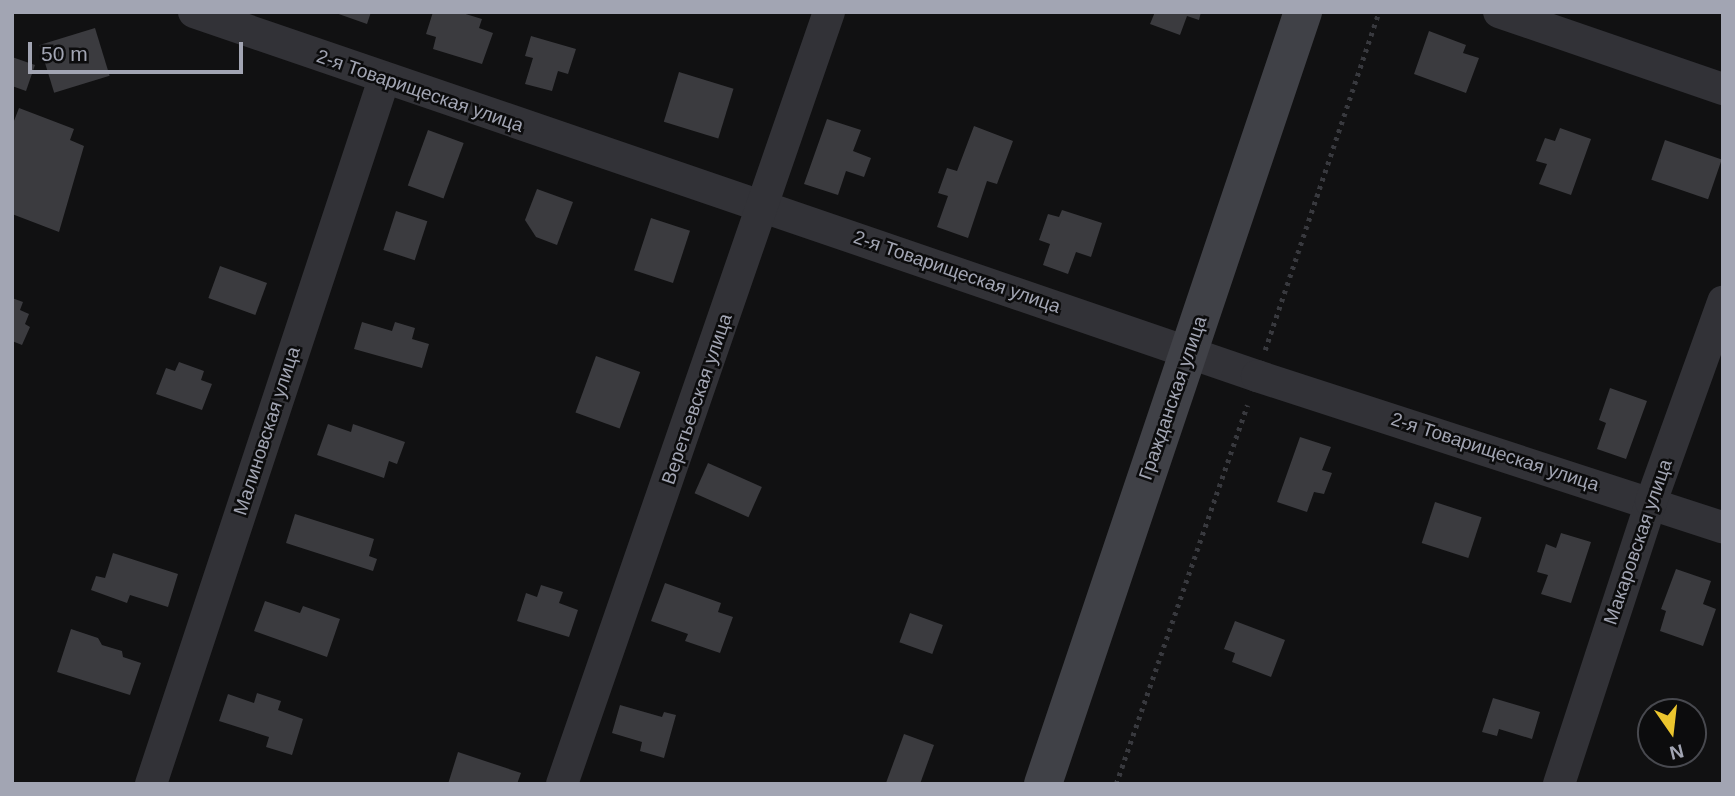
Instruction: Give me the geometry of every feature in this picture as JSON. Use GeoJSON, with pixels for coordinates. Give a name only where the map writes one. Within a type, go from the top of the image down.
{"type":"FeatureCollection","features":[{"type":"Feature","properties":{"kind":"main road","name":"Гражданская улица"},"geometry":{"type":"LineString","coordinates":[[1044,784],[1303,12]]}},
{"type":"Feature","properties":{"kind":"street","name":"2-я Товарищеская улица"},"geometry":{"type":"LineString","coordinates":[[194,12],[1188,352],[1723,527]]}},
{"type":"Feature","properties":{"kind":"street","name":"Веретьевская улица"},"geometry":{"type":"LineString","coordinates":[[562,784],[765,206],[829,12]]}},
{"type":"Feature","properties":{"kind":"street"},"geometry":{"type":"LineString","coordinates":[[1499,12],[1723,89]]}},
{"type":"Feature","properties":{"kind":"street","name":"Малиновская улица"},"geometry":{"type":"LineString","coordinates":[[151,784],[384,79]]}},
{"type":"Feature","properties":{"kind":"street","name":"Макаровская улица"},"geometry":{"type":"LineString","coordinates":[[1559,784],[1651,502],[1723,302]]}},
{"type":"Feature","properties":{"kind":"building"},"geometry":{"type":"Polygon","coordinates":[[[333,12],[371,12],[367,24],[333,12]]]}},
{"type":"Feature","properties":{"kind":"building"},"geometry":{"type":"Polygon","coordinates":[[[433,12],[459,12],[482,19],[479,28],[493,33],[482,64],[433,49],[436,37],[426,34],[433,12]]]}},
{"type":"Feature","properties":{"kind":"building"},"geometry":{"type":"Polygon","coordinates":[[[1155,12],[1201,12],[1199,20],[1187,16],[1180,35],[1150,24],[1155,12]]]}},
{"type":"Feature","properties":{"kind":"building"},"geometry":{"type":"Polygon","coordinates":[[[95,28],[110,76],[54,93],[40,45],[95,28]]]}},
{"type":"Feature","properties":{"kind":"building"},"geometry":{"type":"Polygon","coordinates":[[[1429,31],[1466,45],[1463,53],[1479,58],[1466,93],[1414,74],[1429,31]]]}},
{"type":"Feature","properties":{"kind":"building"},"geometry":{"type":"Polygon","coordinates":[[[531,36],[576,49],[568,74],[558,71],[552,91],[525,84],[533,58],[525,56],[531,36]]]}},
{"type":"Feature","properties":{"kind":"building"},"geometry":{"type":"Polygon","coordinates":[[[12,57],[35,65],[26,91],[12,86],[12,57]]]}},
{"type":"Feature","properties":{"kind":"building"},"geometry":{"type":"Polygon","coordinates":[[[679,72],[734,89],[718,138],[664,122],[679,72]]]}},
{"type":"Feature","properties":{"kind":"building"},"geometry":{"type":"Polygon","coordinates":[[[19,108],[74,129],[70,140],[84,146],[59,232],[12,214],[12,126],[19,108]]]}},
{"type":"Feature","properties":{"kind":"building"},"geometry":{"type":"Polygon","coordinates":[[[827,119],[861,130],[853,151],[871,158],[864,177],[846,171],[838,195],[804,184],[827,119]]]}},
{"type":"Feature","properties":{"kind":"building"},"geometry":{"type":"Polygon","coordinates":[[[974,126],[1013,141],[997,184],[987,181],[968,238],[937,227],[948,196],[938,193],[947,168],[957,171],[974,126]]]}},
{"type":"Feature","properties":{"kind":"building"},"geometry":{"type":"Polygon","coordinates":[[[1560,128],[1591,139],[1571,195],[1539,184],[1547,164],[1536,161],[1545,138],[1555,141],[1560,128]]]}},
{"type":"Feature","properties":{"kind":"building"},"geometry":{"type":"Polygon","coordinates":[[[428,130],[464,143],[444,198],[408,185],[428,130]]]}},
{"type":"Feature","properties":{"kind":"building"},"geometry":{"type":"Polygon","coordinates":[[[1665,140],[1722,160],[1708,199],[1651,180],[1665,140]]]}},
{"type":"Feature","properties":{"kind":"building"},"geometry":{"type":"Polygon","coordinates":[[[537,189],[573,202],[557,245],[536,237],[525,220],[537,189]]]}},
{"type":"Feature","properties":{"kind":"building"},"geometry":{"type":"Polygon","coordinates":[[[1062,210],[1102,223],[1091,257],[1076,252],[1068,274],[1043,265],[1050,244],[1039,240],[1048,214],[1059,217],[1062,210]]]}},
{"type":"Feature","properties":{"kind":"building"},"geometry":{"type":"Polygon","coordinates":[[[396,211],[427,221],[415,260],[383,250],[396,211]]]}},
{"type":"Feature","properties":{"kind":"building"},"geometry":{"type":"Polygon","coordinates":[[[651,218],[690,231],[673,283],[634,270],[651,218]]]}},
{"type":"Feature","properties":{"kind":"building"},"geometry":{"type":"Polygon","coordinates":[[[220,266],[267,283],[255,315],[208,298],[220,266]]]}},
{"type":"Feature","properties":{"kind":"building"},"geometry":{"type":"Polygon","coordinates":[[[12,298],[23,302],[20,310],[29,314],[25,324],[30,327],[22,345],[12,341],[12,298]]]}},
{"type":"Feature","properties":{"kind":"building"},"geometry":{"type":"Polygon","coordinates":[[[362,322],[392,331],[395,322],[415,328],[412,339],[429,344],[422,368],[354,349],[362,322]]]}},
{"type":"Feature","properties":{"kind":"building"},"geometry":{"type":"Polygon","coordinates":[[[596,356],[640,372],[620,428],[575,412],[596,356]]]}},
{"type":"Feature","properties":{"kind":"building"},"geometry":{"type":"Polygon","coordinates":[[[179,362],[204,371],[201,380],[212,384],[202,410],[156,394],[166,368],[175,371],[179,362]]]}},
{"type":"Feature","properties":{"kind":"building"},"geometry":{"type":"Polygon","coordinates":[[[1610,388],[1647,401],[1626,459],[1597,449],[1606,423],[1599,420],[1610,388]]]}},
{"type":"Feature","properties":{"kind":"building"},"geometry":{"type":"Polygon","coordinates":[[[328,424],[351,432],[353,424],[405,442],[397,464],[389,461],[384,478],[317,455],[328,424]]]}},
{"type":"Feature","properties":{"kind":"building"},"geometry":{"type":"Polygon","coordinates":[[[1300,437],[1331,447],[1322,470],[1332,473],[1324,494],[1314,492],[1307,512],[1277,502],[1300,437]]]}},
{"type":"Feature","properties":{"kind":"building"},"geometry":{"type":"Polygon","coordinates":[[[708,463],[762,487],[748,517],[695,493],[708,463]]]}},
{"type":"Feature","properties":{"kind":"building"},"geometry":{"type":"Polygon","coordinates":[[[1435,502],[1482,517],[1468,558],[1422,543],[1435,502]]]}},
{"type":"Feature","properties":{"kind":"building"},"geometry":{"type":"Polygon","coordinates":[[[295,514],[374,539],[369,556],[377,559],[373,571],[286,543],[295,514]]]}},
{"type":"Feature","properties":{"kind":"building"},"geometry":{"type":"Polygon","coordinates":[[[1561,533],[1591,542],[1571,603],[1541,594],[1548,575],[1537,572],[1546,544],[1556,548],[1561,533]]]}},
{"type":"Feature","properties":{"kind":"building"},"geometry":{"type":"Polygon","coordinates":[[[113,553],[178,574],[168,607],[130,595],[127,603],[91,590],[96,576],[105,578],[113,553]]]}},
{"type":"Feature","properties":{"kind":"building"},"geometry":{"type":"Polygon","coordinates":[[[1676,569],[1711,581],[1703,604],[1716,609],[1703,646],[1660,631],[1666,611],[1661,609],[1676,569]]]}},
{"type":"Feature","properties":{"kind":"building"},"geometry":{"type":"Polygon","coordinates":[[[665,583],[721,603],[718,612],[733,617],[720,653],[685,641],[688,634],[651,621],[665,583]]]}},
{"type":"Feature","properties":{"kind":"building"},"geometry":{"type":"Polygon","coordinates":[[[541,585],[563,592],[559,603],[578,610],[569,637],[517,621],[526,593],[537,597],[541,585]]]}},
{"type":"Feature","properties":{"kind":"building"},"geometry":{"type":"Polygon","coordinates":[[[265,601],[300,613],[303,606],[340,619],[327,657],[254,631],[265,601]]]}},
{"type":"Feature","properties":{"kind":"building"},"geometry":{"type":"Polygon","coordinates":[[[910,613],[943,625],[932,654],[899,642],[910,613]]]}},
{"type":"Feature","properties":{"kind":"building"},"geometry":{"type":"Polygon","coordinates":[[[1235,621],[1285,640],[1271,677],[1232,662],[1235,653],[1224,649],[1235,621]]]}},
{"type":"Feature","properties":{"kind":"building"},"geometry":{"type":"Polygon","coordinates":[[[71,629],[98,638],[102,645],[122,651],[123,657],[141,663],[130,695],[57,672],[71,629]]]}},
{"type":"Feature","properties":{"kind":"building"},"geometry":{"type":"Polygon","coordinates":[[[257,693],[281,701],[278,710],[303,719],[292,755],[266,747],[269,737],[219,721],[228,694],[254,703],[257,693]]]}},
{"type":"Feature","properties":{"kind":"building"},"geometry":{"type":"Polygon","coordinates":[[[1493,698],[1540,712],[1532,739],[1499,729],[1497,736],[1482,732],[1493,698]]]}},
{"type":"Feature","properties":{"kind":"building"},"geometry":{"type":"Polygon","coordinates":[[[620,705],[662,717],[664,712],[676,715],[664,758],[640,751],[642,742],[612,733],[620,705]]]}},
{"type":"Feature","properties":{"kind":"building"},"geometry":{"type":"Polygon","coordinates":[[[904,734],[934,745],[920,784],[886,783],[904,734]]]}},
{"type":"Feature","properties":{"kind":"building"},"geometry":{"type":"Polygon","coordinates":[[[458,752],[521,773],[517,784],[448,784],[458,752]]]}}]}
